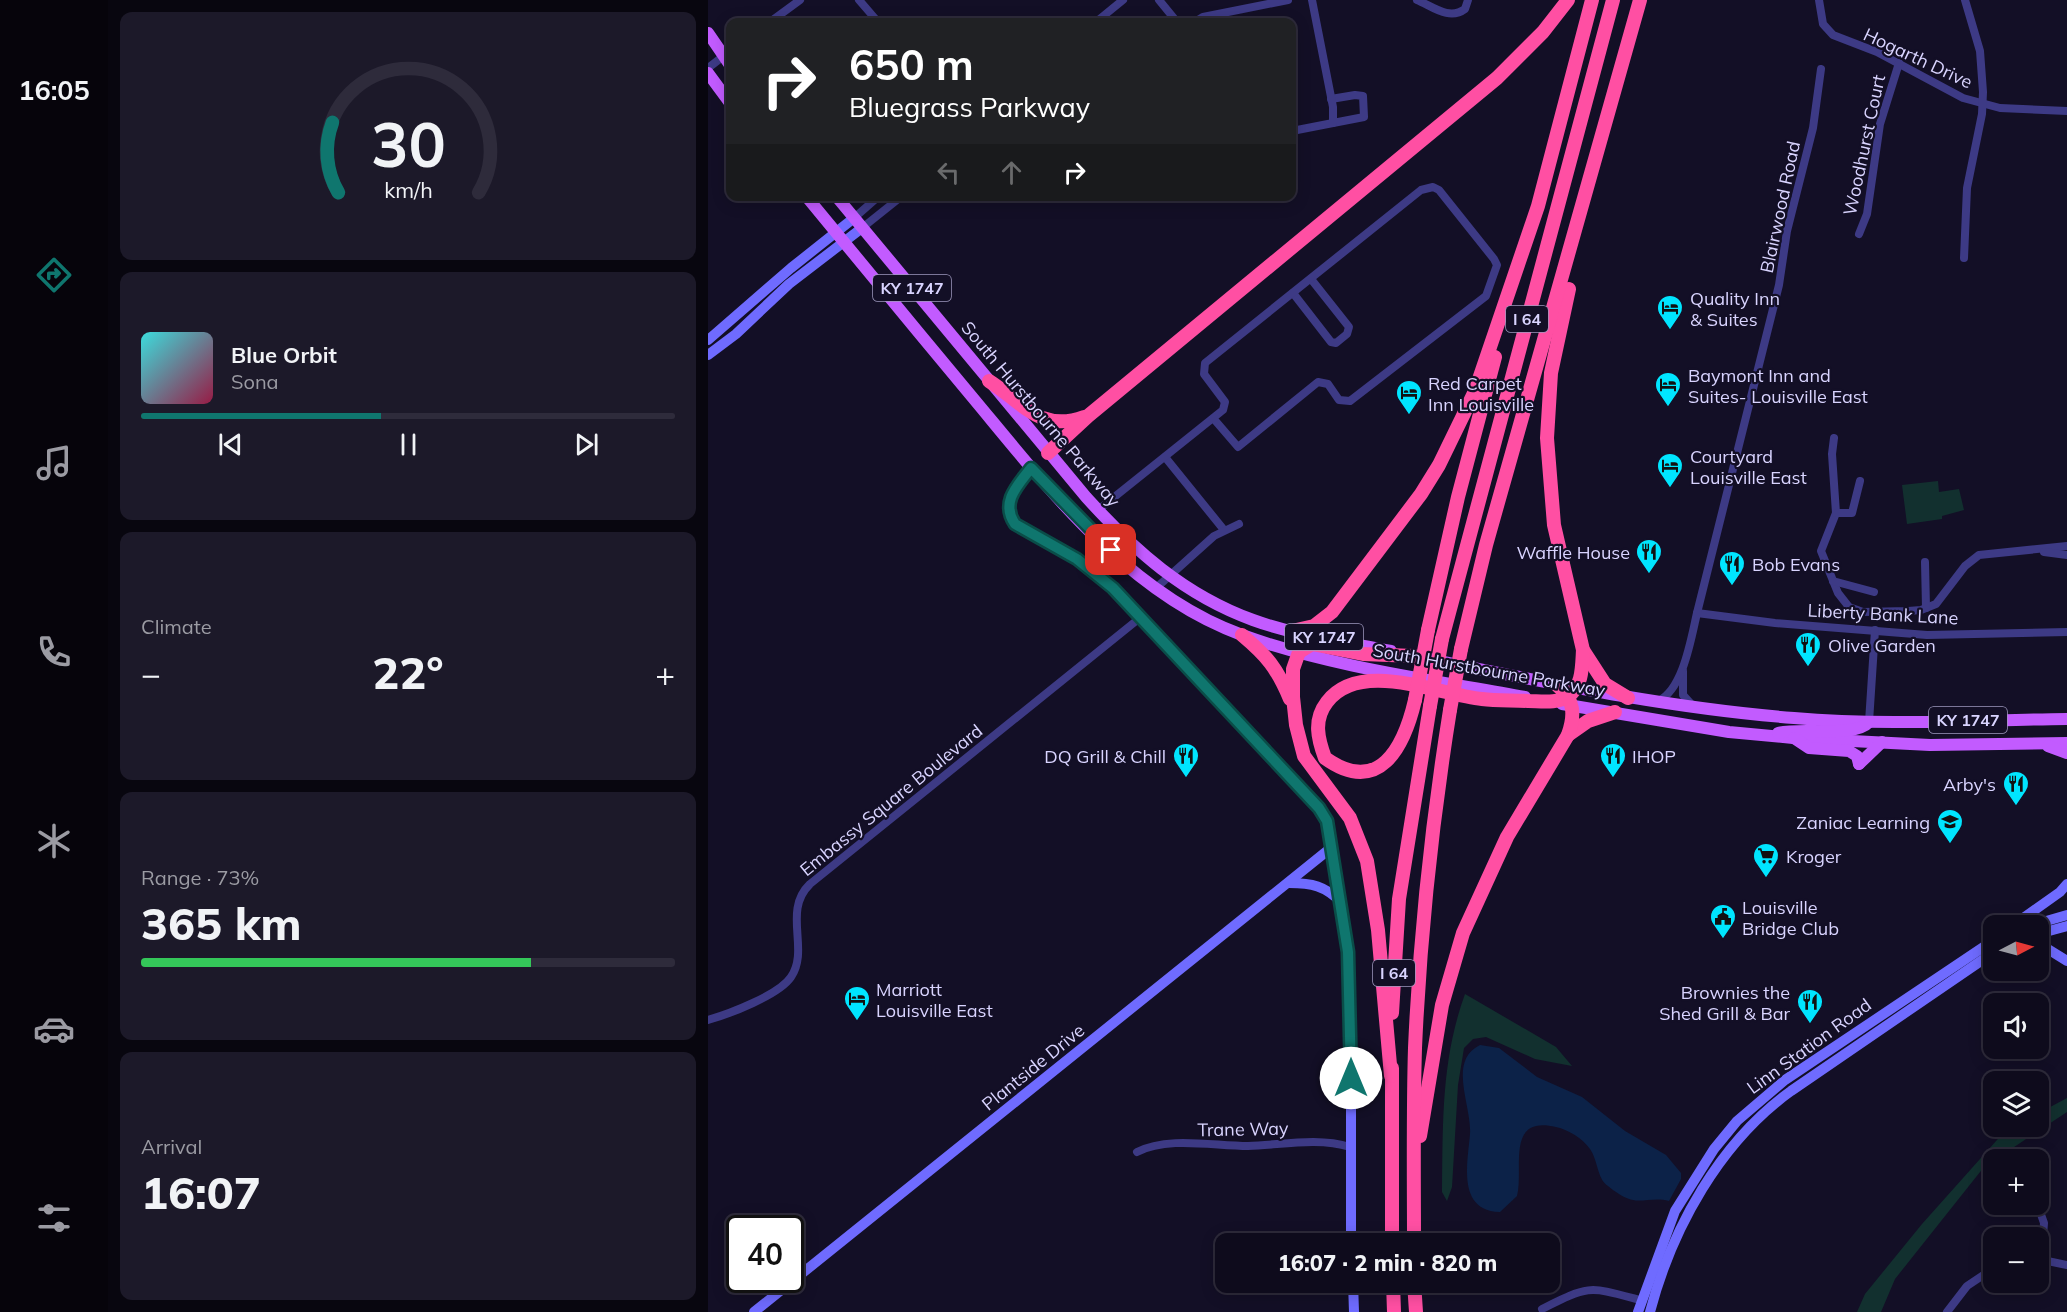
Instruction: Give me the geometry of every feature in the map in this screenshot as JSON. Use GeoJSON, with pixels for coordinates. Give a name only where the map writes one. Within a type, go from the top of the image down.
{"type":"FeatureCollection","features":[{"type":"Feature","properties":{"kind":"highway"},"geometry":{"type":"LineString","coordinates":[[1048,453],[1088,416],[1497,78],[1543,32],[1568,0]]}},
{"type":"Feature","properties":{"kind":"highway"},"geometry":{"type":"LineString","coordinates":[[1572,697],[1549,701],[1483,699],[1383,681],[1349,684],[1333,694],[1322,709],[1317,726],[1325,758],[1352,773],[1370,771],[1386,763],[1401,745],[1408,729],[1415,700],[1428,630],[1458,497],[1592,0]]}},
{"type":"Feature","properties":{"kind":"highway","name":"I 64"},"geometry":{"type":"LineString","coordinates":[[1392,1233],[1392,995],[1399,899],[1442,639],[1613,0]]}},
{"type":"Feature","properties":{"kind":"highway","name":"I 64"},"geometry":{"type":"LineString","coordinates":[[1414,1233],[1415,1049],[1422,933],[1438,782],[1449,710],[1486,545],[1640,0]]}},
{"type":"Feature","properties":{"kind":"highway"},"geometry":{"type":"LineString","coordinates":[[1414,1155],[1422,1131],[1442,1005],[1463,933],[1507,837],[1568,735],[1573,720],[1572,697],[1581,676],[1583,650],[1554,525],[1547,438],[1551,373],[1593,167]]}},
{"type":"Feature","properties":{"kind":"highway"},"geometry":{"type":"LineString","coordinates":[[1292,631],[1314,626],[1328,617],[1421,494],[1439,465],[1475,391],[1522,257]]}},
{"type":"Feature","properties":{"kind":"highway"},"geometry":{"type":"LineString","coordinates":[[989,381],[1040,419],[1072,422],[1088,416]]}},
{"type":"Feature","properties":{"kind":"highway"},"geometry":{"type":"LineString","coordinates":[[1242,635],[1268,657],[1278,671],[1294,710],[1304,756],[1350,818],[1366,861],[1378,930],[1391,1076]]}},
{"type":"Feature","properties":{"kind":"highway"},"geometry":{"type":"LineString","coordinates":[[1294,710],[1293,669],[1299,652],[1312,644],[1363,654],[1414,656]]}},
{"type":"Feature","properties":{"kind":"highway"},"geometry":{"type":"LineString","coordinates":[[1583,650],[1605,684],[1628,698]]}},
{"type":"Feature","properties":{"kind":"highway"},"geometry":{"type":"LineString","coordinates":[[1557,685],[1572,697]]}},
{"type":"Feature","properties":{"kind":"highway"},"geometry":{"type":"LineString","coordinates":[[1568,735],[1588,721],[1615,712]]}},
{"type":"Feature","properties":{"kind":"highway"},"geometry":{"type":"LineString","coordinates":[[1393,1293],[1394,1312]]}},
{"type":"Feature","properties":{"kind":"highway"},"geometry":{"type":"LineString","coordinates":[[1415,1293],[1416,1312]]}},
{"type":"Feature","properties":{"kind":"main road"},"geometry":{"type":"LineString","coordinates":[[708,33],[726,55]]}},
{"type":"Feature","properties":{"kind":"main road"},"geometry":{"type":"LineString","coordinates":[[708,73],[726,98]]}},
{"type":"Feature","properties":{"kind":"main road","name":"South Hurstbourne Parkway"},"geometry":{"type":"LineString","coordinates":[[810,201],[1031,468],[1104,544],[1156,588],[1212,622],[1242,635],[1299,652],[1549,701]]}},
{"type":"Feature","properties":{"kind":"main road","name":"South Hurstbourne Parkway"},"geometry":{"type":"LineString","coordinates":[[840,201],[1048,453],[1098,510],[1139,552],[1167,575],[1228,609],[1253,620],[1292,631],[1557,685]]}},
{"type":"Feature","properties":{"kind":"main road"},"geometry":{"type":"LineString","coordinates":[[1031,468],[1048,453]]}},
{"type":"Feature","properties":{"kind":"main road","name":"South Hurstbourne Parkway"},"geometry":{"type":"LineString","coordinates":[[1572,697],[1628,698],[1753,715],[1869,722],[2067,719]]}},
{"type":"Feature","properties":{"kind":"main road","name":"South Hurstbourne Parkway"},"geometry":{"type":"LineString","coordinates":[[1572,697],[1615,712],[1729,732],[1793,738],[1930,745],[2067,743]]}},
{"type":"Feature","properties":{"kind":"main road"},"geometry":{"type":"LineString","coordinates":[[1729,732],[1730,726],[1753,715]]}},
{"type":"Feature","properties":{"kind":"main road"},"geometry":{"type":"LineString","coordinates":[[1765,735],[1794,729],[1854,731],[1869,722]]}},
{"type":"Feature","properties":{"kind":"main road"},"geometry":{"type":"LineString","coordinates":[[1793,738],[1809,748],[1849,751],[1857,756],[1859,764],[1882,742]]}},
{"type":"Feature","properties":{"kind":"main road"},"geometry":{"type":"LineString","coordinates":[[2044,744],[2067,753]]}},
{"type":"Feature","properties":{"kind":"street"},"geometry":{"type":"LineString","coordinates":[[775,18],[800,0]]}},
{"type":"Feature","properties":{"kind":"street"},"geometry":{"type":"LineString","coordinates":[[859,0],[875,18]]}},
{"type":"Feature","properties":{"kind":"street"},"geometry":{"type":"LineString","coordinates":[[1101,18],[1124,0]]}},
{"type":"Feature","properties":{"kind":"street"},"geometry":{"type":"LineString","coordinates":[[1159,0],[1174,18]]}},
{"type":"Feature","properties":{"kind":"street"},"geometry":{"type":"LineString","coordinates":[[1201,18],[1288,0]]}},
{"type":"Feature","properties":{"kind":"street"},"geometry":{"type":"LineString","coordinates":[[1312,0],[1331,99],[1333,123]]}},
{"type":"Feature","properties":{"kind":"street"},"geometry":{"type":"LineString","coordinates":[[1417,0],[1448,14],[1460,12],[1468,0]]}},
{"type":"Feature","properties":{"kind":"street","name":"Hogarth Drive"},"geometry":{"type":"LineString","coordinates":[[1820,0],[1823,24],[1833,35],[1899,63],[1941,88],[1982,104],[2015,109],[2067,111]]}},
{"type":"Feature","properties":{"kind":"street"},"geometry":{"type":"LineString","coordinates":[[1964,258],[1967,188],[1982,104],[1980,51],[1965,0]]}},
{"type":"Feature","properties":{"kind":"street"},"geometry":{"type":"LineString","coordinates":[[708,68],[726,58]]}},
{"type":"Feature","properties":{"kind":"street","name":"Woodhurst Court"},"geometry":{"type":"LineString","coordinates":[[1859,234],[1867,214],[1880,124],[1899,63]]}},
{"type":"Feature","properties":{"kind":"street","name":"Blairwood Road"},"geometry":{"type":"LineString","coordinates":[[1655,702],[1667,697],[1673,691],[1683,665],[1697,614],[1775,304],[1785,239],[1813,128],[1821,69]]}},
{"type":"Feature","properties":{"kind":"street"},"geometry":{"type":"LineString","coordinates":[[1296,130],[1364,117],[1363,96],[1331,99]]}},
{"type":"Feature","properties":{"kind":"street"},"geometry":{"type":"LineString","coordinates":[[1098,510],[1165,458],[1213,418],[1223,410],[1225,402],[1204,374],[1203,366],[1421,190],[1433,187],[1439,190],[1497,266],[1486,296],[1350,401],[1339,400],[1328,384],[1322,382],[1302,394],[1238,447],[1213,418]]}},
{"type":"Feature","properties":{"kind":"street"},"geometry":{"type":"LineString","coordinates":[[708,340],[873,201]]}},
{"type":"Feature","properties":{"kind":"street"},"geometry":{"type":"LineString","coordinates":[[708,355],[736,334],[789,284],[896,201]]}},
{"type":"Feature","properties":{"kind":"street"},"geometry":{"type":"LineString","coordinates":[[1293,293],[1331,342],[1336,343],[1347,334],[1349,327],[1314,276]]}},
{"type":"Feature","properties":{"kind":"street"},"geometry":{"type":"LineString","coordinates":[[1834,438],[1832,454],[1836,513],[1831,529],[1821,546],[1833,581],[1844,603],[1859,611],[1926,608],[1941,599],[1965,566],[1979,555],[2067,546]]}},
{"type":"Feature","properties":{"kind":"street"},"geometry":{"type":"LineString","coordinates":[[1165,458],[1224,530]]}},
{"type":"Feature","properties":{"kind":"street"},"geometry":{"type":"LineString","coordinates":[[1031,468],[1010,500],[1009,516],[1015,524],[1092,569],[1141,617],[1319,808],[1327,821],[1341,903],[1351,990],[1351,1233]]}},
{"type":"Feature","properties":{"kind":"street"},"geometry":{"type":"LineString","coordinates":[[1836,513],[1852,513],[1860,482]]}},
{"type":"Feature","properties":{"kind":"street"},"geometry":{"type":"LineString","coordinates":[[1156,588],[1167,575],[1224,530],[1239,524]]}},
{"type":"Feature","properties":{"kind":"street"},"geometry":{"type":"LineString","coordinates":[[2033,550],[2067,555]]}},
{"type":"Feature","properties":{"kind":"street"},"geometry":{"type":"LineString","coordinates":[[1925,562],[1926,608]]}},
{"type":"Feature","properties":{"kind":"street"},"geometry":{"type":"LineString","coordinates":[[1833,581],[1874,592]]}},
{"type":"Feature","properties":{"kind":"street","name":"Liberty Bank Lane"},"geometry":{"type":"LineString","coordinates":[[1697,614],[1774,623],[1927,635],[2067,632]]}},
{"type":"Feature","properties":{"kind":"street","name":"Embassy Square Boulevard"},"geometry":{"type":"LineString","coordinates":[[708,1020],[771,993],[792,977],[797,958],[796,909],[802,894],[814,880],[1141,617]]}},
{"type":"Feature","properties":{"kind":"street"},"geometry":{"type":"LineString","coordinates":[[1869,722],[1875,630]]}},
{"type":"Feature","properties":{"kind":"street","name":"Blairwood Road"},"geometry":{"type":"LineString","coordinates":[[1683,665],[1683,695],[1697,708]]}},
{"type":"Feature","properties":{"kind":"street","name":"Plantside Drive"},"geometry":{"type":"LineString","coordinates":[[754,1312],[1332,847]]}},
{"type":"Feature","properties":{"kind":"street"},"geometry":{"type":"LineString","coordinates":[[1289,883],[1312,883],[1324,887],[1341,903]]}},
{"type":"Feature","properties":{"kind":"street"},"geometry":{"type":"LineString","coordinates":[[2026,915],[2067,884]]}},
{"type":"Feature","properties":{"kind":"street"},"geometry":{"type":"LineString","coordinates":[[2049,920],[2067,915]]}},
{"type":"Feature","properties":{"kind":"street"},"geometry":{"type":"LineString","coordinates":[[2049,931],[2067,926]]}},
{"type":"Feature","properties":{"kind":"street","name":"Linn Station Road"},"geometry":{"type":"LineString","coordinates":[[1638,1312],[1640,1300],[1675,1211],[1714,1149],[1737,1121],[1785,1080],[1983,947]]}},
{"type":"Feature","properties":{"kind":"street"},"geometry":{"type":"LineString","coordinates":[[2049,951],[2067,962]]}},
{"type":"Feature","properties":{"kind":"street","name":"Linn Station Road"},"geometry":{"type":"LineString","coordinates":[[1650,1312],[1676,1239],[1687,1217],[1723,1158],[1747,1130],[1785,1096],[1983,960]]}},
{"type":"Feature","properties":{"kind":"street","name":"Trane Way"},"geometry":{"type":"LineString","coordinates":[[1137,1152],[1161,1144],[1248,1146],[1308,1142],[1350,1147]]}},
{"type":"Feature","properties":{"kind":"street"},"geometry":{"type":"LineString","coordinates":[[2049,1261],[2067,1265]]}},
{"type":"Feature","properties":{"kind":"street"},"geometry":{"type":"LineString","coordinates":[[1947,1312],[1968,1287],[1983,1276]]}},
{"type":"Feature","properties":{"kind":"street"},"geometry":{"type":"LineString","coordinates":[[1542,1309],[1582,1290],[1592,1288],[1640,1300]]}},
{"type":"Feature","properties":{"kind":"street"},"geometry":{"type":"LineString","coordinates":[[1353,1293],[1354,1312]]}},
{"type":"Feature","properties":{"kind":"green space"},"geometry":{"type":"Polygon","coordinates":[[[1938,481],[1939,492],[1959,489],[1964,510],[1942,516],[1942,519],[1907,524],[1902,485],[1938,481]]]}},
{"type":"Feature","properties":{"kind":"green space"},"geometry":{"type":"Polygon","coordinates":[[[1465,994],[1556,1047],[1572,1066],[1535,1059],[1486,1037],[1473,1039],[1464,1048],[1458,1085],[1452,1187],[1447,1201],[1442,1192],[1447,1067],[1451,1043],[1465,994]]]}},
{"type":"Feature","properties":{"kind":"green space"},"geometry":{"type":"Polygon","coordinates":[[[2067,1098],[2067,1112],[2049,1124],[2049,1108],[2067,1098]]]}},
{"type":"Feature","properties":{"kind":"green space"},"geometry":{"type":"Polygon","coordinates":[[[2000,1137],[2029,1137],[2011,1149],[1989,1149],[2000,1137]]]}},
{"type":"Feature","properties":{"kind":"green space"},"geometry":{"type":"Polygon","coordinates":[[[1983,1156],[1983,1168],[1895,1279],[1881,1312],[1857,1312],[1865,1294],[1922,1224],[1983,1156]]]}},
{"type":"Feature","properties":{"kind":"water"},"geometry":{"type":"Polygon","coordinates":[[[1480,1045],[1499,1048],[1537,1077],[1582,1097],[1625,1131],[1666,1155],[1681,1173],[1681,1179],[1669,1201],[1633,1200],[1620,1194],[1604,1183],[1593,1153],[1583,1141],[1561,1128],[1540,1125],[1529,1129],[1523,1136],[1520,1146],[1517,1196],[1500,1212],[1486,1209],[1476,1203],[1468,1183],[1470,1123],[1463,1073],[1470,1052],[1480,1045]]]}},
{"type":"Feature","properties":{"kind":"place","name":"Quality Inn & Suites"},"geometry":{"type":"Point","coordinates":[1670,331]}},
{"type":"Feature","properties":{"kind":"place","name":"Baymont Inn and Suites- Louisville East"},"geometry":{"type":"Point","coordinates":[1668,408]}},
{"type":"Feature","properties":{"kind":"place","name":"Red Carpet Inn Louisville"},"geometry":{"type":"Point","coordinates":[1409,416]}},
{"type":"Feature","properties":{"kind":"place","name":"Courtyard Louisville East"},"geometry":{"type":"Point","coordinates":[1670,489]}},
{"type":"Feature","properties":{"kind":"place","name":"Waffle House"},"geometry":{"type":"Point","coordinates":[1649,575]}},
{"type":"Feature","properties":{"kind":"place","name":"Bob Evans"},"geometry":{"type":"Point","coordinates":[1732,587]}},
{"type":"Feature","properties":{"kind":"place","name":"Olive Garden"},"geometry":{"type":"Point","coordinates":[1808,668]}},
{"type":"Feature","properties":{"kind":"place","name":"DQ Grill & Chill"},"geometry":{"type":"Point","coordinates":[1186,779]}},
{"type":"Feature","properties":{"kind":"place","name":"IHOP"},"geometry":{"type":"Point","coordinates":[1613,779]}},
{"type":"Feature","properties":{"kind":"place","name":"Arby's"},"geometry":{"type":"Point","coordinates":[2016,807]}},
{"type":"Feature","properties":{"kind":"place","name":"Zaniac Learning"},"geometry":{"type":"Point","coordinates":[1950,845]}},
{"type":"Feature","properties":{"kind":"place","name":"Kroger"},"geometry":{"type":"Point","coordinates":[1766,879]}},
{"type":"Feature","properties":{"kind":"place","name":"Louisville Bridge Club"},"geometry":{"type":"Point","coordinates":[1723,940]}},
{"type":"Feature","properties":{"kind":"place","name":"Marriott Louisville East"},"geometry":{"type":"Point","coordinates":[857,1022]}},
{"type":"Feature","properties":{"kind":"place","name":"Brownies the Shed Grill & Bar"},"geometry":{"type":"Point","coordinates":[1810,1025]}},
{"type":"Feature","properties":{"kind":"route"},"geometry":{"type":"LineString","coordinates":[[1111,550],[1074,515],[1031,468],[1012,493],[1010,500],[1009,516],[1015,524],[1030,535],[1077,559],[1113,588],[1222,702],[1319,808],[1327,821],[1346,926],[1351,990],[1351,1078]]}}]}
